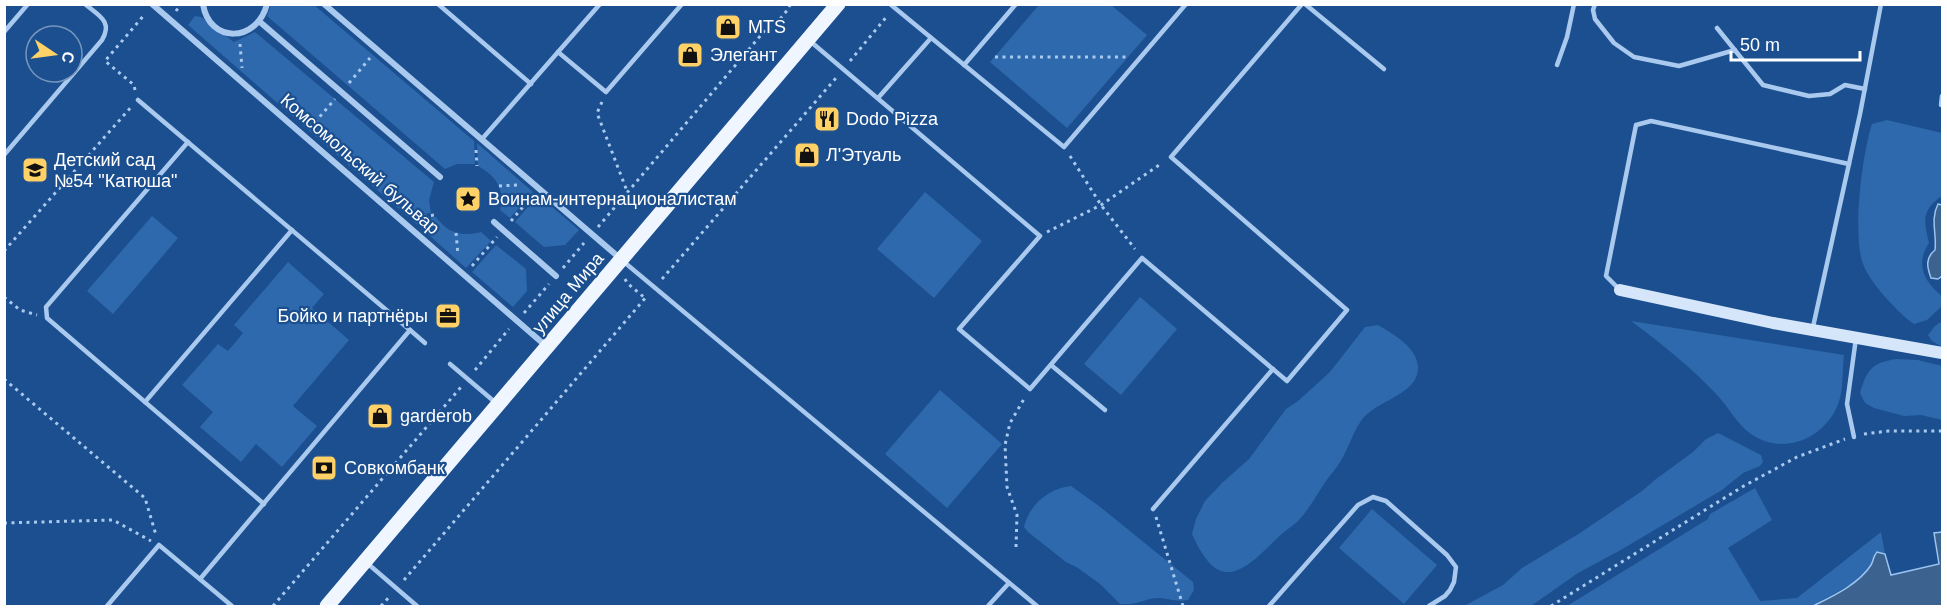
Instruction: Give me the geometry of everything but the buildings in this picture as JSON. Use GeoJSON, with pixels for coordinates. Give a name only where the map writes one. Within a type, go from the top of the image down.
{"type":"FeatureCollection","features":[{"type":"Feature","properties":{"kind":"main road","name":"улица Мира"},"geometry":{"type":"LineString","coordinates":[[327,606],[838,4]]}},
{"type":"Feature","properties":{"kind":"street"},"geometry":{"type":"LineString","coordinates":[[203,4],[204,12],[210,22],[218,29],[228,33],[250,30],[260,22],[267,4]]}},
{"type":"Feature","properties":{"kind":"street"},"geometry":{"type":"LineString","coordinates":[[324,4],[622,260]]}},
{"type":"Feature","properties":{"kind":"street","name":"Комсомольский бульвар"},"geometry":{"type":"LineString","coordinates":[[152,5],[547,347]]}},
{"type":"Feature","properties":{"kind":"street"},"geometry":{"type":"LineString","coordinates":[[260,22],[440,177]]}},
{"type":"Feature","properties":{"kind":"street"},"geometry":{"type":"LineString","coordinates":[[494,222],[556,276]]}},
{"type":"Feature","properties":{"kind":"street"},"geometry":{"type":"LineString","coordinates":[[1620,290],[1812,330],[1942,353]]}},
{"type":"Feature","properties":{"kind":"lane"},"geometry":{"type":"LineString","coordinates":[[4,32],[28,4]]}},
{"type":"Feature","properties":{"kind":"lane"},"geometry":{"type":"LineString","coordinates":[[4,154],[106,33],[105,21],[85,4]]}},
{"type":"Feature","properties":{"kind":"lane"},"geometry":{"type":"LineString","coordinates":[[438,4],[531,84]]}},
{"type":"Feature","properties":{"kind":"lane"},"geometry":{"type":"LineString","coordinates":[[482,140],[600,4]]}},
{"type":"Feature","properties":{"kind":"lane"},"geometry":{"type":"LineString","coordinates":[[558,52],[606,93],[682,4]]}},
{"type":"Feature","properties":{"kind":"lane"},"geometry":{"type":"LineString","coordinates":[[964,65],[1016,4]]}},
{"type":"Feature","properties":{"kind":"lane"},"geometry":{"type":"LineString","coordinates":[[892,6],[1064,147],[1186,4]]}},
{"type":"Feature","properties":{"kind":"lane"},"geometry":{"type":"LineString","coordinates":[[809,40],[1040,236],[959,329],[1030,389],[1142,258],[1287,381],[1347,310],[1172,157],[1304,4],[1384,69]]}},
{"type":"Feature","properties":{"kind":"lane"},"geometry":{"type":"LineString","coordinates":[[1557,64],[1567,37],[1574,4]]}},
{"type":"Feature","properties":{"kind":"lane"},"geometry":{"type":"LineString","coordinates":[[1594,4],[1595,19],[1614,43],[1634,57],[1679,66],[1735,50]]}},
{"type":"Feature","properties":{"kind":"lane"},"geometry":{"type":"LineString","coordinates":[[1812,330],[1865,89],[1881,4]]}},
{"type":"Feature","properties":{"kind":"lane"},"geometry":{"type":"LineString","coordinates":[[1717,28],[1763,85],[1809,96],[1830,94],[1845,85],[1865,89]]}},
{"type":"Feature","properties":{"kind":"lane"},"geometry":{"type":"LineString","coordinates":[[878,98],[930,38]]}},
{"type":"Feature","properties":{"kind":"lane"},"geometry":{"type":"LineString","coordinates":[[1941,105],[1942,96]]}},
{"type":"Feature","properties":{"kind":"lane"},"geometry":{"type":"LineString","coordinates":[[138,100],[425,343]]}},
{"type":"Feature","properties":{"kind":"lane"},"geometry":{"type":"LineString","coordinates":[[1620,290],[1606,276],[1636,125],[1652,121],[1849,164]]}},
{"type":"Feature","properties":{"kind":"lane"},"geometry":{"type":"LineString","coordinates":[[188,142],[46,307],[47,318],[264,504]]}},
{"type":"Feature","properties":{"kind":"lane"},"geometry":{"type":"LineString","coordinates":[[145,402],[292,230]]}},
{"type":"Feature","properties":{"kind":"lane"},"geometry":{"type":"LineString","coordinates":[[622,260],[1037,606]]}},
{"type":"Feature","properties":{"kind":"lane"},"geometry":{"type":"LineString","coordinates":[[200,579],[410,330]]}},
{"type":"Feature","properties":{"kind":"lane"},"geometry":{"type":"LineString","coordinates":[[1854,437],[1847,405],[1856,338]]}},
{"type":"Feature","properties":{"kind":"lane"},"geometry":{"type":"LineString","coordinates":[[450,364],[498,405]]}},
{"type":"Feature","properties":{"kind":"lane"},"geometry":{"type":"LineString","coordinates":[[1051,365],[1105,410]]}},
{"type":"Feature","properties":{"kind":"lane"},"geometry":{"type":"LineString","coordinates":[[1153,509],[1273,369]]}},
{"type":"Feature","properties":{"kind":"lane"},"geometry":{"type":"LineString","coordinates":[[1268,606],[1358,505],[1372,497],[1386,501],[1447,555],[1456,567],[1454,582],[1450,590],[1429,606]]}},
{"type":"Feature","properties":{"kind":"lane"},"geometry":{"type":"LineString","coordinates":[[107,606],[159,545],[232,606]]}},
{"type":"Feature","properties":{"kind":"lane"},"geometry":{"type":"LineString","coordinates":[[365,562],[417,606]]}},
{"type":"Feature","properties":{"kind":"lane"},"geometry":{"type":"LineString","coordinates":[[988,606],[1008,583]]}},
{"type":"Feature","properties":{"kind":"path"},"geometry":{"type":"LineString","coordinates":[[273,606],[767,28],[776,24],[790,4]]}},
{"type":"Feature","properties":{"kind":"path"},"geometry":{"type":"LineString","coordinates":[[4,251],[138,100],[134,85],[105,61],[152,5]]}},
{"type":"Feature","properties":{"kind":"path"},"geometry":{"type":"LineString","coordinates":[[381,606],[843,69],[892,6]]}},
{"type":"Feature","properties":{"kind":"path"},"geometry":{"type":"LineString","coordinates":[[239,33],[244,84]]}},
{"type":"Feature","properties":{"kind":"path"},"geometry":{"type":"LineString","coordinates":[[994,57],[1141,57]]}},
{"type":"Feature","properties":{"kind":"path"},"geometry":{"type":"LineString","coordinates":[[606,93],[597,114],[628,192]]}},
{"type":"Feature","properties":{"kind":"path"},"geometry":{"type":"LineString","coordinates":[[1064,147],[1101,205],[1142,258]]}},
{"type":"Feature","properties":{"kind":"path"},"geometry":{"type":"LineString","coordinates":[[1040,236],[1101,205],[1172,157]]}},
{"type":"Feature","properties":{"kind":"path"},"geometry":{"type":"LineString","coordinates":[[4,297],[20,310],[47,318]]}},
{"type":"Feature","properties":{"kind":"path"},"geometry":{"type":"LineString","coordinates":[[4,379],[146,498],[159,545]]}},
{"type":"Feature","properties":{"kind":"path"},"geometry":{"type":"LineString","coordinates":[[1016,548],[1017,515],[1006,487],[1005,445],[1010,423],[1030,389]]}},
{"type":"Feature","properties":{"kind":"path"},"geometry":{"type":"LineString","coordinates":[[1551,606],[1742,487],[1797,457],[1854,437],[1889,431],[1942,431]]}},
{"type":"Feature","properties":{"kind":"path"},"geometry":{"type":"LineString","coordinates":[[1153,509],[1183,606]]}},
{"type":"Feature","properties":{"kind":"path"},"geometry":{"type":"LineString","coordinates":[[4,522],[113,520],[159,545]]}},
{"type":"Feature","properties":{"kind":"shaded area"},"geometry":{"type":"Polygon","coordinates":[[[271,5],[314,5],[474,141],[475,164],[457,164],[445,169],[267,16],[271,5]]]}},
{"type":"Feature","properties":{"kind":"shaded area"},"geometry":{"type":"Polygon","coordinates":[[[1039,5],[1111,5],[1147,35],[1067,128],[990,62],[1039,5]]]}},
{"type":"Feature","properties":{"kind":"shaded area"},"geometry":{"type":"Polygon","coordinates":[[[195,16],[201,17],[234,42],[255,32],[434,182],[429,200],[431,213],[407,216],[188,25],[195,16]]]}},
{"type":"Feature","properties":{"kind":"shaded area"},"geometry":{"type":"Polygon","coordinates":[[[1887,120],[1942,133],[1942,198],[1934,202],[1925,217],[1929,243],[1922,265],[1926,279],[1942,296],[1942,306],[1927,320],[1914,324],[1892,304],[1870,278],[1862,261],[1859,247],[1860,192],[1868,138],[1872,124],[1887,120]]]}},
{"type":"Feature","properties":{"kind":"shaded area"},"geometry":{"type":"Polygon","coordinates":[[[477,143],[533,192],[510,218],[500,210],[501,196],[498,184],[478,166],[477,143]]]}},
{"type":"Feature","properties":{"kind":"shaded area"},"geometry":{"type":"Polygon","coordinates":[[[925,192],[982,241],[934,298],[877,249],[925,192]]]}},
{"type":"Feature","properties":{"kind":"shaded area"},"geometry":{"type":"Polygon","coordinates":[[[538,195],[579,230],[565,245],[544,247],[515,222],[538,195]]]}},
{"type":"Feature","properties":{"kind":"shaded area"},"geometry":{"type":"Polygon","coordinates":[[[1938,204],[1942,205],[1942,276],[1938,279],[1931,278],[1928,263],[1935,250],[1934,221],[1938,204]]]}},
{"type":"Feature","properties":{"kind":"shaded area"},"geometry":{"type":"Polygon","coordinates":[[[152,216],[178,238],[113,314],[87,291],[152,216]]]}},
{"type":"Feature","properties":{"kind":"shaded area"},"geometry":{"type":"Polygon","coordinates":[[[436,217],[450,230],[461,234],[481,232],[491,241],[466,268],[412,220],[436,217]]]}},
{"type":"Feature","properties":{"kind":"shaded area"},"geometry":{"type":"Polygon","coordinates":[[[496,245],[526,269],[527,291],[513,307],[472,272],[496,245]]]}},
{"type":"Feature","properties":{"kind":"shaded area"},"geometry":{"type":"Polygon","coordinates":[[[288,262],[324,294],[312,308],[349,340],[293,406],[317,426],[282,467],[256,444],[241,462],[200,427],[213,412],[182,385],[218,344],[228,351],[243,333],[234,325],[288,262]]]}},
{"type":"Feature","properties":{"kind":"shaded area"},"geometry":{"type":"Polygon","coordinates":[[[1140,297],[1177,329],[1121,395],[1084,364],[1140,297]]]}},
{"type":"Feature","properties":{"kind":"shaded area"},"geometry":{"type":"Polygon","coordinates":[[[1631,321],[1844,355],[1839,403],[1829,420],[1810,437],[1787,444],[1763,440],[1741,426],[1708,386],[1665,347],[1631,321]]]}},
{"type":"Feature","properties":{"kind":"shaded area"},"geometry":{"type":"Polygon","coordinates":[[[1942,321],[1942,347],[1932,341],[1928,335],[1942,321]]]}},
{"type":"Feature","properties":{"kind":"shaded area"},"geometry":{"type":"Polygon","coordinates":[[[1378,325],[1409,347],[1417,360],[1416,376],[1411,384],[1361,421],[1338,465],[1297,522],[1254,560],[1236,571],[1219,570],[1210,564],[1192,534],[1205,501],[1249,459],[1286,409],[1330,372],[1365,327],[1378,325]]]}},
{"type":"Feature","properties":{"kind":"shaded area"},"geometry":{"type":"Polygon","coordinates":[[[1896,359],[1918,360],[1942,366],[1942,420],[1921,415],[1904,416],[1874,408],[1865,403],[1860,393],[1868,373],[1875,365],[1896,359]]]}},
{"type":"Feature","properties":{"kind":"shaded area"},"geometry":{"type":"Polygon","coordinates":[[[940,390],[1002,444],[947,508],[885,454],[940,390]]]}},
{"type":"Feature","properties":{"kind":"shaded area"},"geometry":{"type":"Polygon","coordinates":[[[1718,433],[1761,455],[1763,462],[1760,466],[1743,473],[1722,490],[1578,573],[1531,606],[1464,606],[1503,585],[1522,568],[1580,533],[1642,491],[1693,452],[1706,439],[1718,433]]]}},
{"type":"Feature","properties":{"kind":"shaded area"},"geometry":{"type":"Polygon","coordinates":[[[1071,486],[1193,582],[1194,590],[1188,600],[1176,601],[1159,598],[1132,604],[1120,604],[1100,584],[1066,562],[1028,532],[1024,527],[1035,505],[1055,490],[1071,486]]]}},
{"type":"Feature","properties":{"kind":"shaded area"},"geometry":{"type":"Polygon","coordinates":[[[1755,488],[1772,520],[1728,548],[1760,601],[1797,598],[1881,532],[1885,554],[1876,552],[1873,563],[1858,580],[1813,606],[1567,606],[1708,519],[1710,514],[1755,488]]]}},
{"type":"Feature","properties":{"kind":"shaded area"},"geometry":{"type":"Polygon","coordinates":[[[1372,509],[1437,565],[1404,604],[1339,548],[1372,509]]]}},
{"type":"Feature","properties":{"kind":"shaded area"},"geometry":{"type":"Polygon","coordinates":[[[1942,532],[1942,606],[1813,606],[1860,578],[1871,565],[1877,552],[1885,554],[1891,575],[1939,564],[1934,533],[1942,532]]]}},
{"type":"Feature","properties":{"kind":"place","name":"MTS"},"geometry":{"type":"Point","coordinates":[728,27]}},
{"type":"Feature","properties":{"kind":"place","name":"Элегант"},"geometry":{"type":"Point","coordinates":[690,55]}},
{"type":"Feature","properties":{"kind":"place","name":"Dodo Pizza"},"geometry":{"type":"Point","coordinates":[827,119]}},
{"type":"Feature","properties":{"kind":"place","name":"Л'Этуаль"},"geometry":{"type":"Point","coordinates":[807,155]}},
{"type":"Feature","properties":{"kind":"place","name":"Детский сад №54 \"Катюша\""},"geometry":{"type":"Point","coordinates":[35,170]}},
{"type":"Feature","properties":{"kind":"place","name":"Воинам-интернационалистам"},"geometry":{"type":"Point","coordinates":[468,199]}},
{"type":"Feature","properties":{"kind":"place","name":"Бойко и партнёры"},"geometry":{"type":"Point","coordinates":[448,316]}},
{"type":"Feature","properties":{"kind":"place","name":"garderob"},"geometry":{"type":"Point","coordinates":[380,416]}},
{"type":"Feature","properties":{"kind":"place","name":"Совкомбанк"},"geometry":{"type":"Point","coordinates":[324,468]}}]}
